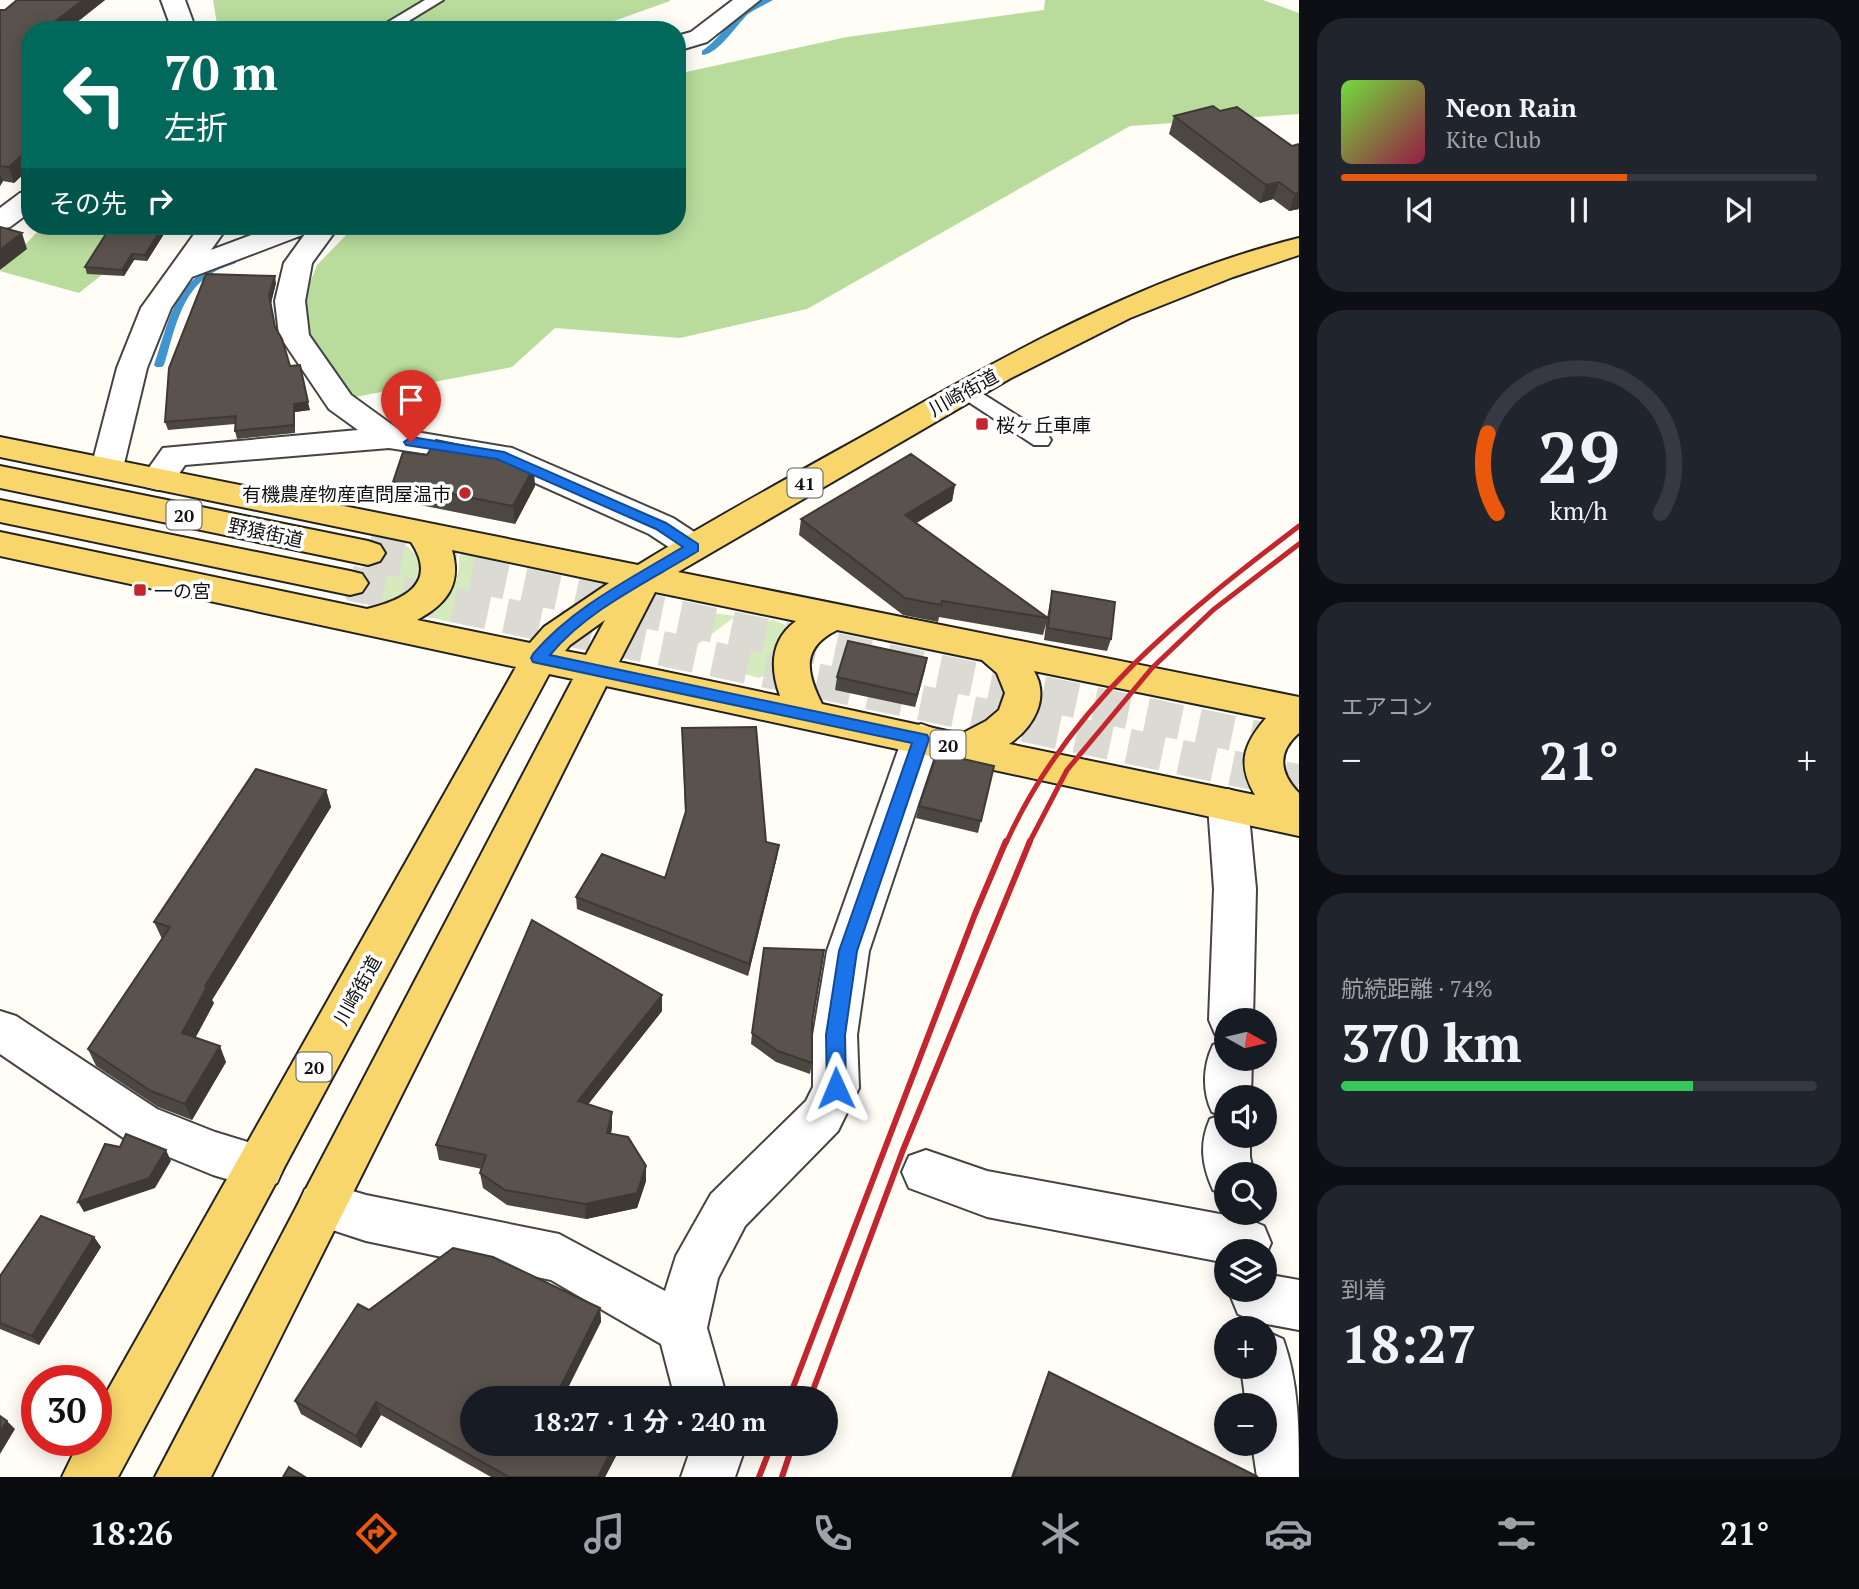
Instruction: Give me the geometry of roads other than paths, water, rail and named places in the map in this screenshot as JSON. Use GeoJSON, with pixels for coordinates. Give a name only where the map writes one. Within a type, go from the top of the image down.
{"type":"FeatureCollection","features":[{"type":"Feature","properties":{"kind":"main road","name":"川崎街道"},"geometry":{"type":"LineString","coordinates":[[89,1477],[539,658],[557,636],[583,615],[693,548],[965,391],[1120,312],[1223,271],[1299,246]]}},
{"type":"Feature","properties":{"kind":"main road","name":"20"},"geometry":{"type":"LineString","coordinates":[[0,447],[992,648],[1299,714]]}},
{"type":"Feature","properties":{"kind":"main road","name":"野猿街道"},"geometry":{"type":"LineString","coordinates":[[0,477],[368,553]]}},
{"type":"Feature","properties":{"kind":"main road","name":"野猿街道"},"geometry":{"type":"LineString","coordinates":[[0,511],[350,583]]}},
{"type":"Feature","properties":{"kind":"main road"},"geometry":{"type":"LineString","coordinates":[[368,622],[410,610],[426,598],[437,584],[440,573],[435,547],[422,532]]}},
{"type":"Feature","properties":{"kind":"main road","name":"20"},"geometry":{"type":"LineString","coordinates":[[0,544],[1299,818]]}},
{"type":"Feature","properties":{"kind":"main road"},"geometry":{"type":"LineString","coordinates":[[182,1477],[646,577]]}},
{"type":"Feature","properties":{"kind":"main road"},"geometry":{"type":"LineString","coordinates":[[808,715],[793,686],[789,668],[791,657],[803,633],[835,616]]}},
{"type":"Feature","properties":{"kind":"main road"},"geometry":{"type":"LineString","coordinates":[[942,743],[983,742],[1002,732],[1017,715],[1024,700],[1024,683],[1015,668],[992,648]]}},
{"type":"Feature","properties":{"kind":"main road","name":"20"},"geometry":{"type":"LineString","coordinates":[[1299,714],[1288,719],[1264,747],[1262,762],[1268,785],[1299,818]]}},
{"type":"Feature","properties":{"kind":"street"},"geometry":{"type":"LineString","coordinates":[[173,0],[181,21]]}},
{"type":"Feature","properties":{"kind":"street"},"geometry":{"type":"LineString","coordinates":[[686,41],[699,37],[748,0]]}},
{"type":"Feature","properties":{"kind":"street"},"geometry":{"type":"LineString","coordinates":[[0,221],[21,206]]}},
{"type":"Feature","properties":{"kind":"street"},"geometry":{"type":"LineString","coordinates":[[107,468],[132,368],[156,308],[207,235]]}},
{"type":"Feature","properties":{"kind":"street"},"geometry":{"type":"LineString","coordinates":[[180,272],[277,235]]}},
{"type":"Feature","properties":{"kind":"street"},"geometry":{"type":"LineString","coordinates":[[318,235],[298,263],[290,301],[294,335],[340,402],[389,438]]}},
{"type":"Feature","properties":{"kind":"street"},"geometry":{"type":"LineString","coordinates":[[158,479],[174,456],[389,438],[500,456],[661,526],[693,548]]}},
{"type":"Feature","properties":{"kind":"street"},"geometry":{"type":"LineString","coordinates":[[698,1386],[682,1328],[694,1273],[729,1210],[822,1116],[836,1088],[835,1035],[848,951],[942,743]]}},
{"type":"Feature","properties":{"kind":"street"},"geometry":{"type":"LineString","coordinates":[[1228,805],[1235,889],[1231,1008]]}},
{"type":"Feature","properties":{"kind":"street"},"geometry":{"type":"LineString","coordinates":[[0,1030],[141,1124],[213,1153],[260,1167]]}},
{"type":"Feature","properties":{"kind":"street"},"geometry":{"type":"LineString","coordinates":[[926,1172],[987,1194],[1214,1262]]}},
{"type":"Feature","properties":{"kind":"street"},"geometry":{"type":"LineString","coordinates":[[322,1205],[366,1218],[559,1258],[682,1328]]}},
{"type":"Feature","properties":{"kind":"street"},"geometry":{"type":"LineString","coordinates":[[1268,1379],[1284,1477]]}},
{"type":"Feature","properties":{"kind":"street"},"geometry":{"type":"LineString","coordinates":[[708,1477],[715,1456]]}},
{"type":"Feature","properties":{"kind":"lane"},"geometry":{"type":"LineString","coordinates":[[398,21],[436,0]]}},
{"type":"Feature","properties":{"kind":"lane"},"geometry":{"type":"LineString","coordinates":[[965,391],[1041,440]]}},
{"type":"Feature","properties":{"kind":"waterway"},"geometry":{"type":"LineString","coordinates":[[705,53],[749,10],[769,0]]}},
{"type":"Feature","properties":{"kind":"waterway"},"geometry":{"type":"LineString","coordinates":[[159,365],[176,314],[188,289],[207,272],[233,261]]}},
{"type":"Feature","properties":{"kind":"tunnel"},"geometry":{"type":"LineString","coordinates":[[368,553],[1299,747]]}},
{"type":"Feature","properties":{"kind":"tunnel"},"geometry":{"type":"LineString","coordinates":[[350,583],[1299,782]]}},
{"type":"Feature","properties":{"kind":"railway"},"geometry":{"type":"LineString","coordinates":[[1006,843],[1032,793],[1062,747],[1095,705],[1171,629],[1299,526]]}},
{"type":"Feature","properties":{"kind":"railway"},"geometry":{"type":"LineString","coordinates":[[1030,841],[1067,770],[1152,668],[1213,610],[1299,544]]}},
{"type":"Feature","properties":{"kind":"railway"},"geometry":{"type":"LineString","coordinates":[[794,1386],[975,914],[1006,841]]}},
{"type":"Feature","properties":{"kind":"railway"},"geometry":{"type":"LineString","coordinates":[[814,1386],[903,1150],[1030,841]]}},
{"type":"Feature","properties":{"kind":"railway"},"geometry":{"type":"LineString","coordinates":[[759,1477],[767,1456]]}},
{"type":"Feature","properties":{"kind":"railway"},"geometry":{"type":"LineString","coordinates":[[782,1477],[789,1456]]}},
{"type":"Feature","properties":{"kind":"place","name":"桜ヶ丘車庫"},"geometry":{"type":"Point","coordinates":[982,424]}},
{"type":"Feature","properties":{"kind":"place","name":"有機農産物産直問屋温市"},"geometry":{"type":"Point","coordinates":[465,493]}},
{"type":"Feature","properties":{"kind":"place","name":"一の宮"},"geometry":{"type":"Point","coordinates":[140,590]}}]}
